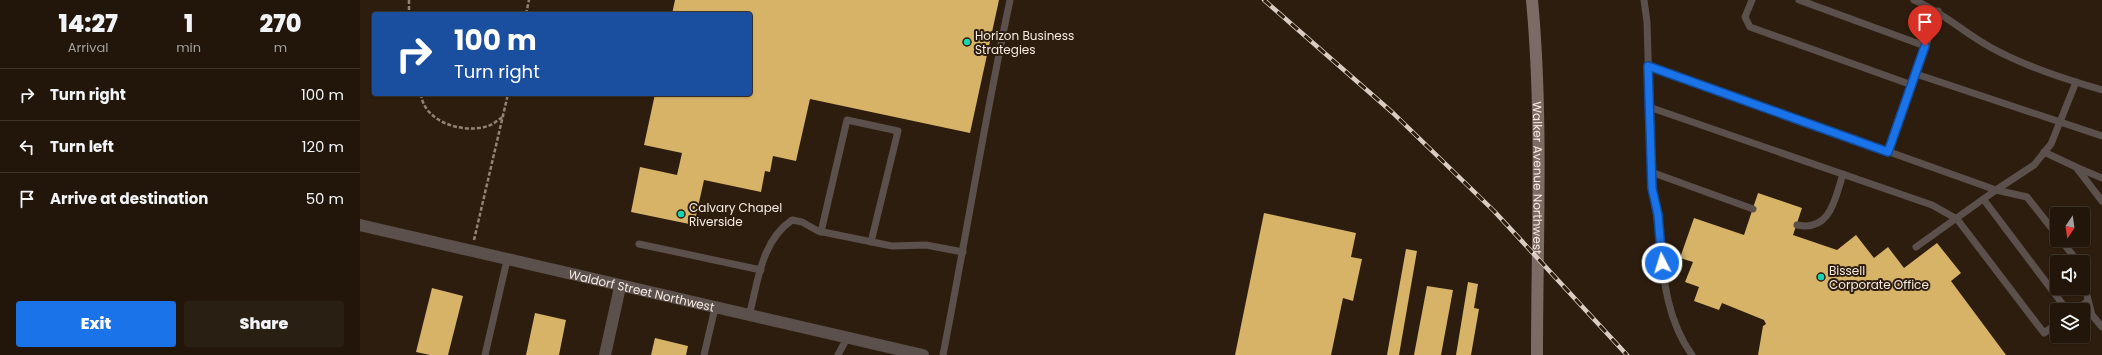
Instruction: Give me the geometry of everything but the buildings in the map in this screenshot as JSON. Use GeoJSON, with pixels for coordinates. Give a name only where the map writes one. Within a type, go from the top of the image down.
{"type":"FeatureCollection","features":[{"type":"Feature","properties":{"kind":"main road","name":"Walker Avenue Northwest"},"geometry":{"type":"LineString","coordinates":[[1532,0],[1538,106],[1537,355]]}},
{"type":"Feature","properties":{"kind":"street","name":"Waldorf Street Northwest"},"geometry":{"type":"LineString","coordinates":[[360,225],[620,287],[923,355]]}},
{"type":"Feature","properties":{"kind":"street"},"geometry":{"type":"LineString","coordinates":[[605,355],[620,287]]}},
{"type":"Feature","properties":{"kind":"lane"},"geometry":{"type":"LineString","coordinates":[[943,355],[963,252],[990,96],[1010,0]]}},
{"type":"Feature","properties":{"kind":"lane"},"geometry":{"type":"LineString","coordinates":[[1644,0],[1647,22],[1652,188],[1658,215],[1665,289],[1673,320],[1692,355]]}},
{"type":"Feature","properties":{"kind":"lane"},"geometry":{"type":"LineString","coordinates":[[1752,0],[1745,17],[1750,27],[1912,85]]}},
{"type":"Feature","properties":{"kind":"lane"},"geometry":{"type":"LineString","coordinates":[[1799,0],[1925,46]]}},
{"type":"Feature","properties":{"kind":"lane"},"geometry":{"type":"LineString","coordinates":[[1914,0],[1938,11],[1990,47],[2017,60],[2102,90]]}},
{"type":"Feature","properties":{"kind":"lane"},"geometry":{"type":"LineString","coordinates":[[1888,152],[1938,11]]}},
{"type":"Feature","properties":{"kind":"lane"},"geometry":{"type":"LineString","coordinates":[[1648,66],[1996,190],[2027,197],[2050,226]]}},
{"type":"Feature","properties":{"kind":"lane"},"geometry":{"type":"LineString","coordinates":[[1916,74],[2102,136]]}},
{"type":"Feature","properties":{"kind":"lane"},"geometry":{"type":"LineString","coordinates":[[1916,247],[2034,165],[2051,144],[2076,82]]}},
{"type":"Feature","properties":{"kind":"lane"},"geometry":{"type":"LineString","coordinates":[[1649,106],[1932,205],[1957,219],[2044,333],[2050,329]]}},
{"type":"Feature","properties":{"kind":"lane"},"geometry":{"type":"LineString","coordinates":[[821,232],[847,120],[898,130],[871,242]]}},
{"type":"Feature","properties":{"kind":"lane"},"geometry":{"type":"LineString","coordinates":[[2044,152],[2102,178]]}},
{"type":"Feature","properties":{"kind":"lane"},"geometry":{"type":"LineString","coordinates":[[2076,167],[2102,201]]}},
{"type":"Feature","properties":{"kind":"lane"},"geometry":{"type":"LineString","coordinates":[[1651,172],[1753,209]]}},
{"type":"Feature","properties":{"kind":"lane"},"geometry":{"type":"LineString","coordinates":[[1797,224],[1805,226],[1816,225],[1827,216],[1843,174]]}},
{"type":"Feature","properties":{"kind":"lane"},"geometry":{"type":"LineString","coordinates":[[1984,200],[2062,303]]}},
{"type":"Feature","properties":{"kind":"lane"},"geometry":{"type":"LineString","coordinates":[[750,316],[761,270],[769,245],[783,226],[792,220],[802,222],[821,232],[892,246],[926,245],[963,252]]}},
{"type":"Feature","properties":{"kind":"lane"},"geometry":{"type":"LineString","coordinates":[[639,244],[761,270]]}},
{"type":"Feature","properties":{"kind":"lane"},"geometry":{"type":"LineString","coordinates":[[2066,247],[2073,255]]}},
{"type":"Feature","properties":{"kind":"lane"},"geometry":{"type":"LineString","coordinates":[[485,355],[507,260]]}},
{"type":"Feature","properties":{"kind":"lane"},"geometry":{"type":"LineString","coordinates":[[2087,295],[2092,315],[2102,327]]}},
{"type":"Feature","properties":{"kind":"lane"},"geometry":{"type":"LineString","coordinates":[[704,355],[715,308]]}},
{"type":"Feature","properties":{"kind":"lane"},"geometry":{"type":"LineString","coordinates":[[838,355],[847,338]]}},
{"type":"Feature","properties":{"kind":"path"},"geometry":{"type":"LineString","coordinates":[[409,0],[409,12]]}},
{"type":"Feature","properties":{"kind":"path"},"geometry":{"type":"LineString","coordinates":[[526,12],[529,0]]}},
{"type":"Feature","properties":{"kind":"path"},"geometry":{"type":"LineString","coordinates":[[421,96],[422,100],[437,120],[467,129],[489,126],[504,115]]}},
{"type":"Feature","properties":{"kind":"path"},"geometry":{"type":"LineString","coordinates":[[471,252],[508,96]]}},
{"type":"Feature","properties":{"kind":"railway"},"geometry":{"type":"LineString","coordinates":[[1264,0],[1393,113],[1494,211],[1627,355]]}},
{"type":"Feature","properties":{"kind":"place","name":"Horizon Business Strategies"},"geometry":{"type":"Point","coordinates":[967,42]}},
{"type":"Feature","properties":{"kind":"place","name":"Calvary Chapel Riverside"},"geometry":{"type":"Point","coordinates":[681,214]}},
{"type":"Feature","properties":{"kind":"place","name":"Bissell Corporate Office"},"geometry":{"type":"Point","coordinates":[1821,277]}},
{"type":"Feature","properties":{"kind":"route"},"geometry":{"type":"LineString","coordinates":[[1662,263],[1658,215],[1652,188],[1648,66],[1888,152],[1925,46]]}}]}
